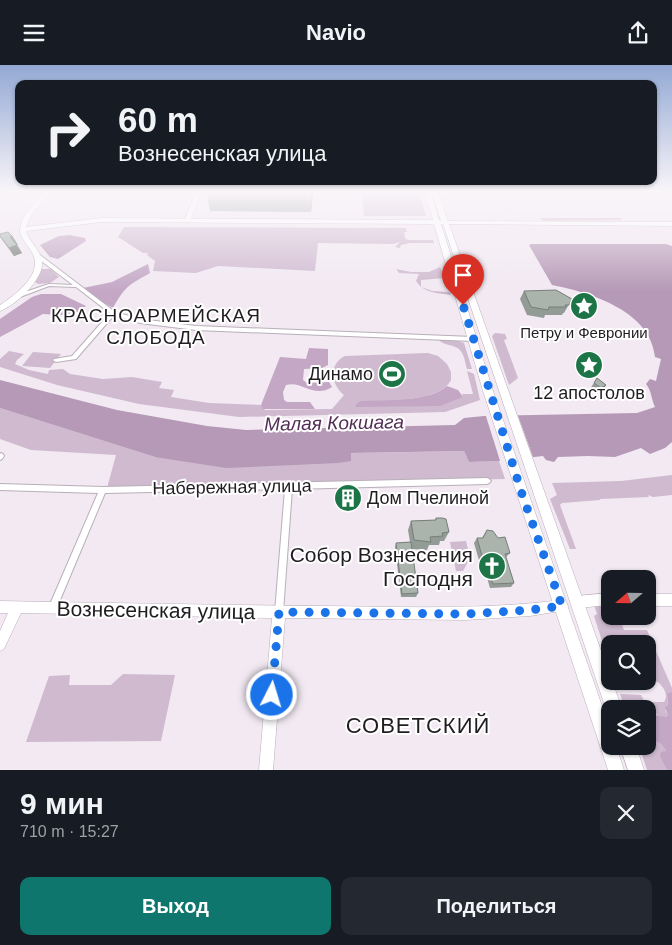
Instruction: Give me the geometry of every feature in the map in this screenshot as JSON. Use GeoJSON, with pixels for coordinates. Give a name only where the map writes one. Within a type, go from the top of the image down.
{"type":"FeatureCollection","features":[{"type":"Feature","properties":{"kind":"main road"},"geometry":{"type":"LineString","coordinates":[[0,309],[18,296],[35,276],[39,263],[38,257],[24,237],[24,226]]}},
{"type":"Feature","properties":{"kind":"main road"},"geometry":{"type":"LineString","coordinates":[[23,229],[50,226]]}},
{"type":"Feature","properties":{"kind":"main road"},"geometry":{"type":"LineString","coordinates":[[443,226],[488,391],[522,494],[610,700]]}},
{"type":"Feature","properties":{"kind":"main road"},"geometry":{"type":"LineString","coordinates":[[443,226],[538,494],[616,770]]}},
{"type":"Feature","properties":{"kind":"main road","name":"Вознесенская улица"},"geometry":{"type":"LineString","coordinates":[[569,604],[601,599]]}},
{"type":"Feature","properties":{"kind":"main road"},"geometry":{"type":"LineString","coordinates":[[631,755],[636,770]]}},
{"type":"Feature","properties":{"kind":"street"},"geometry":{"type":"LineString","coordinates":[[38,257],[113,313],[138,321],[196,328],[473,339]]}},
{"type":"Feature","properties":{"kind":"street"},"geometry":{"type":"LineString","coordinates":[[18,296],[49,285],[75,285]]}},
{"type":"Feature","properties":{"kind":"street"},"geometry":{"type":"LineString","coordinates":[[56,360],[74,358],[113,313]]}},
{"type":"Feature","properties":{"kind":"street","name":"Набережная улица"},"geometry":{"type":"LineString","coordinates":[[0,487],[103,490],[487,481]]}},
{"type":"Feature","properties":{"kind":"street"},"geometry":{"type":"LineString","coordinates":[[266,770],[289,486]]}},
{"type":"Feature","properties":{"kind":"street"},"geometry":{"type":"LineString","coordinates":[[52,609],[103,490]]}},
{"type":"Feature","properties":{"kind":"street"},"geometry":{"type":"LineString","coordinates":[[656,600],[672,600]]}},
{"type":"Feature","properties":{"kind":"street","name":"Вознесенская улица"},"geometry":{"type":"LineString","coordinates":[[0,607],[465,614],[530,610],[569,604]]}},
{"type":"Feature","properties":{"kind":"street"},"geometry":{"type":"LineString","coordinates":[[0,645],[17,608]]}},
{"type":"Feature","properties":{"kind":"shaded area"},"geometry":{"type":"Polygon","coordinates":[[[124,227],[406,228],[407,232],[404,232],[405,238],[408,240],[433,240],[434,243],[410,243],[401,245],[400,248],[395,247],[400,242],[393,244],[318,243],[315,271],[218,266],[196,273],[153,271],[155,261],[147,255],[148,253],[143,253],[118,237],[124,227]]]}},
{"type":"Feature","properties":{"kind":"shaded area"},"geometry":{"type":"Polygon","coordinates":[[[70,235],[85,238],[86,241],[58,259],[50,257],[40,245],[59,236],[70,235]]]}},
{"type":"Feature","properties":{"kind":"shaded area"},"geometry":{"type":"Polygon","coordinates":[[[666,244],[672,246],[672,442],[665,448],[650,454],[641,448],[615,457],[558,457],[554,462],[546,460],[543,456],[469,462],[464,451],[351,453],[351,461],[338,463],[226,468],[155,457],[0,408],[0,380],[117,410],[207,426],[246,430],[455,425],[464,418],[484,416],[637,413],[655,407],[646,384],[650,379],[656,381],[661,359],[655,357],[651,341],[642,327],[616,306],[583,293],[552,285],[529,245],[666,244]]]}},
{"type":"Feature","properties":{"kind":"shaded area"},"geometry":{"type":"Polygon","coordinates":[[[148,264],[150,273],[128,287],[113,308],[95,298],[83,288],[112,282],[148,264]]]}},
{"type":"Feature","properties":{"kind":"shaded area"},"geometry":{"type":"Polygon","coordinates":[[[440,267],[445,278],[421,280],[421,286],[416,281],[419,274],[399,273],[396,269],[411,272],[429,272],[440,267]]]}},
{"type":"Feature","properties":{"kind":"shaded area"},"geometry":{"type":"Polygon","coordinates":[[[42,269],[51,269],[59,277],[50,283],[38,284],[34,281],[42,269]]]}},
{"type":"Feature","properties":{"kind":"shaded area"},"geometry":{"type":"Polygon","coordinates":[[[422,287],[432,291],[450,292],[451,295],[431,292],[422,287]]]}},
{"type":"Feature","properties":{"kind":"shaded area"},"geometry":{"type":"Polygon","coordinates":[[[41,294],[61,294],[86,306],[78,312],[61,315],[43,314],[0,337],[0,319],[32,297],[41,294]]]}},
{"type":"Feature","properties":{"kind":"shaded area"},"geometry":{"type":"Polygon","coordinates":[[[495,333],[505,334],[507,339],[504,340],[518,378],[509,385],[492,336],[495,333]]]}},
{"type":"Feature","properties":{"kind":"shaded area"},"geometry":{"type":"Polygon","coordinates":[[[439,340],[456,340],[464,343],[472,369],[467,369],[460,350],[439,340]]]}},
{"type":"Feature","properties":{"kind":"shaded area"},"geometry":{"type":"Polygon","coordinates":[[[309,348],[328,349],[328,365],[322,368],[304,369],[303,380],[307,383],[329,382],[332,387],[319,391],[292,384],[286,385],[283,392],[284,400],[287,402],[310,402],[315,409],[263,409],[261,405],[280,357],[306,359],[309,348]]]}},
{"type":"Feature","properties":{"kind":"shaded area"},"geometry":{"type":"Polygon","coordinates":[[[9,351],[24,354],[15,364],[29,370],[48,374],[49,370],[63,369],[70,374],[103,379],[132,377],[162,382],[159,388],[174,390],[171,397],[209,403],[261,405],[265,410],[332,409],[344,395],[336,386],[333,375],[336,364],[345,356],[428,353],[438,356],[447,364],[451,372],[451,380],[436,393],[404,399],[463,397],[462,394],[473,394],[467,371],[474,374],[480,400],[445,412],[239,417],[139,404],[57,385],[0,367],[0,359],[9,351]]]}},
{"type":"Feature","properties":{"kind":"shaded area"},"geometry":{"type":"Polygon","coordinates":[[[33,352],[61,354],[50,368],[22,366],[33,352]]]}},
{"type":"Feature","properties":{"kind":"shaded area"},"geometry":{"type":"Polygon","coordinates":[[[447,386],[458,390],[463,397],[440,406],[356,407],[356,404],[361,401],[419,398],[430,395],[447,386]]]}},
{"type":"Feature","properties":{"kind":"shaded area"},"geometry":{"type":"Polygon","coordinates":[[[0,408],[155,457],[464,451],[469,462],[499,461],[505,479],[291,485],[291,480],[274,481],[273,485],[107,488],[116,455],[31,450],[0,439],[0,408]]]}},
{"type":"Feature","properties":{"kind":"shaded area"},"geometry":{"type":"Polygon","coordinates":[[[672,475],[672,495],[653,497],[648,495],[649,497],[562,503],[560,505],[576,549],[570,549],[550,499],[557,495],[552,483],[621,481],[672,475]]]}},
{"type":"Feature","properties":{"kind":"shaded area"},"geometry":{"type":"Polygon","coordinates":[[[466,541],[470,558],[463,571],[456,571],[450,542],[466,541]]]}},
{"type":"Feature","properties":{"kind":"shaded area"},"geometry":{"type":"Polygon","coordinates":[[[594,605],[601,605],[601,625],[622,625],[624,630],[647,630],[649,635],[601,635],[601,638],[594,616],[597,614],[594,605]]]}},
{"type":"Feature","properties":{"kind":"shaded area"},"geometry":{"type":"Polygon","coordinates":[[[656,651],[672,688],[672,692],[667,693],[668,706],[665,710],[668,715],[666,717],[656,714],[656,702],[664,702],[666,697],[658,682],[656,682],[656,651]]]}},
{"type":"Feature","properties":{"kind":"shaded area"},"geometry":{"type":"Polygon","coordinates":[[[123,674],[175,675],[161,741],[26,742],[49,676],[70,675],[69,685],[111,685],[123,674]]]}},
{"type":"Feature","properties":{"kind":"shaded area"},"geometry":{"type":"Polygon","coordinates":[[[672,692],[672,770],[667,770],[660,756],[661,752],[666,751],[660,743],[656,741],[656,715],[666,717],[668,715],[665,708],[668,705],[667,693],[672,692]]]}},
{"type":"Feature","properties":{"kind":"shaded area"},"geometry":{"type":"Polygon","coordinates":[[[620,694],[641,695],[644,700],[622,700],[620,694]]]}},
{"type":"Feature","properties":{"kind":"shaded area"},"geometry":{"type":"Polygon","coordinates":[[[656,741],[660,743],[666,751],[664,753],[664,763],[667,770],[647,770],[642,755],[656,755],[656,741]]]}},
{"type":"Feature","properties":{"kind":"pier"},"geometry":{"type":"Polygon","coordinates":[[[485,413],[517,413],[534,460],[501,464],[485,413]]]}},
{"type":"Feature","properties":{"kind":"building"},"geometry":{"type":"Polygon","coordinates":[[[8,232],[17,245],[9,248],[0,236],[0,234],[8,232]]]}},
{"type":"Feature","properties":{"kind":"building"},"geometry":{"type":"Polygon","coordinates":[[[556,290],[572,299],[569,305],[565,305],[566,307],[549,307],[548,310],[531,307],[524,291],[556,290]]]}},
{"type":"Feature","properties":{"kind":"building"},"geometry":{"type":"Polygon","coordinates":[[[597,378],[606,385],[601,388],[594,383],[597,378]]]}},
{"type":"Feature","properties":{"kind":"building"},"geometry":{"type":"Polygon","coordinates":[[[339,489],[357,489],[358,500],[344,501],[344,497],[340,497],[339,489]]]}},
{"type":"Feature","properties":{"kind":"building"},"geometry":{"type":"Polygon","coordinates":[[[436,518],[446,519],[449,532],[442,533],[443,536],[430,537],[431,542],[414,540],[411,521],[436,520],[436,518]]]}},
{"type":"Feature","properties":{"kind":"building","name":"Собор Вознесения Господня"},"geometry":{"type":"Polygon","coordinates":[[[487,530],[493,531],[498,538],[505,537],[510,553],[505,554],[514,583],[493,584],[489,570],[486,570],[477,538],[483,538],[487,530]]]}},
{"type":"Feature","properties":{"kind":"building"},"geometry":{"type":"Polygon","coordinates":[[[411,542],[418,593],[402,594],[396,543],[411,542]]]}},
{"type":"Feature","properties":{"kind":"place","name":"Петру и Февронии"},"geometry":{"type":"Point","coordinates":[584,306]}},
{"type":"Feature","properties":{"kind":"place","name":"12 апостолов"},"geometry":{"type":"Point","coordinates":[589,365]}},
{"type":"Feature","properties":{"kind":"place","name":"Динамо"},"geometry":{"type":"Point","coordinates":[392,374]}},
{"type":"Feature","properties":{"kind":"place","name":"Дом Пчелиной"},"geometry":{"type":"Point","coordinates":[348,498]}},
{"type":"Feature","properties":{"kind":"place","name":"Собор Вознесения Господня"},"geometry":{"type":"Point","coordinates":[492,566]}},
{"type":"Feature","properties":{"kind":"district","name":"КРАСНОАРМЕЙСКАЯ СЛОБОДА"},"geometry":{"type":"Point","coordinates":[156,326]}},
{"type":"Feature","properties":{"kind":"district","name":"СОВЕТСКИЙ"},"geometry":{"type":"Point","coordinates":[418,725]}},
{"type":"Feature","properties":{"kind":"route"},"geometry":{"type":"LineString","coordinates":[[272,695],[279,612],[465,614],[545,609],[562,606],[488,391],[463,305]]}},
{"type":"Feature","properties":{"kind":"water label","name":"Малая Кокшага"},"geometry":{"type":"Point","coordinates":[334,423]}}]}
